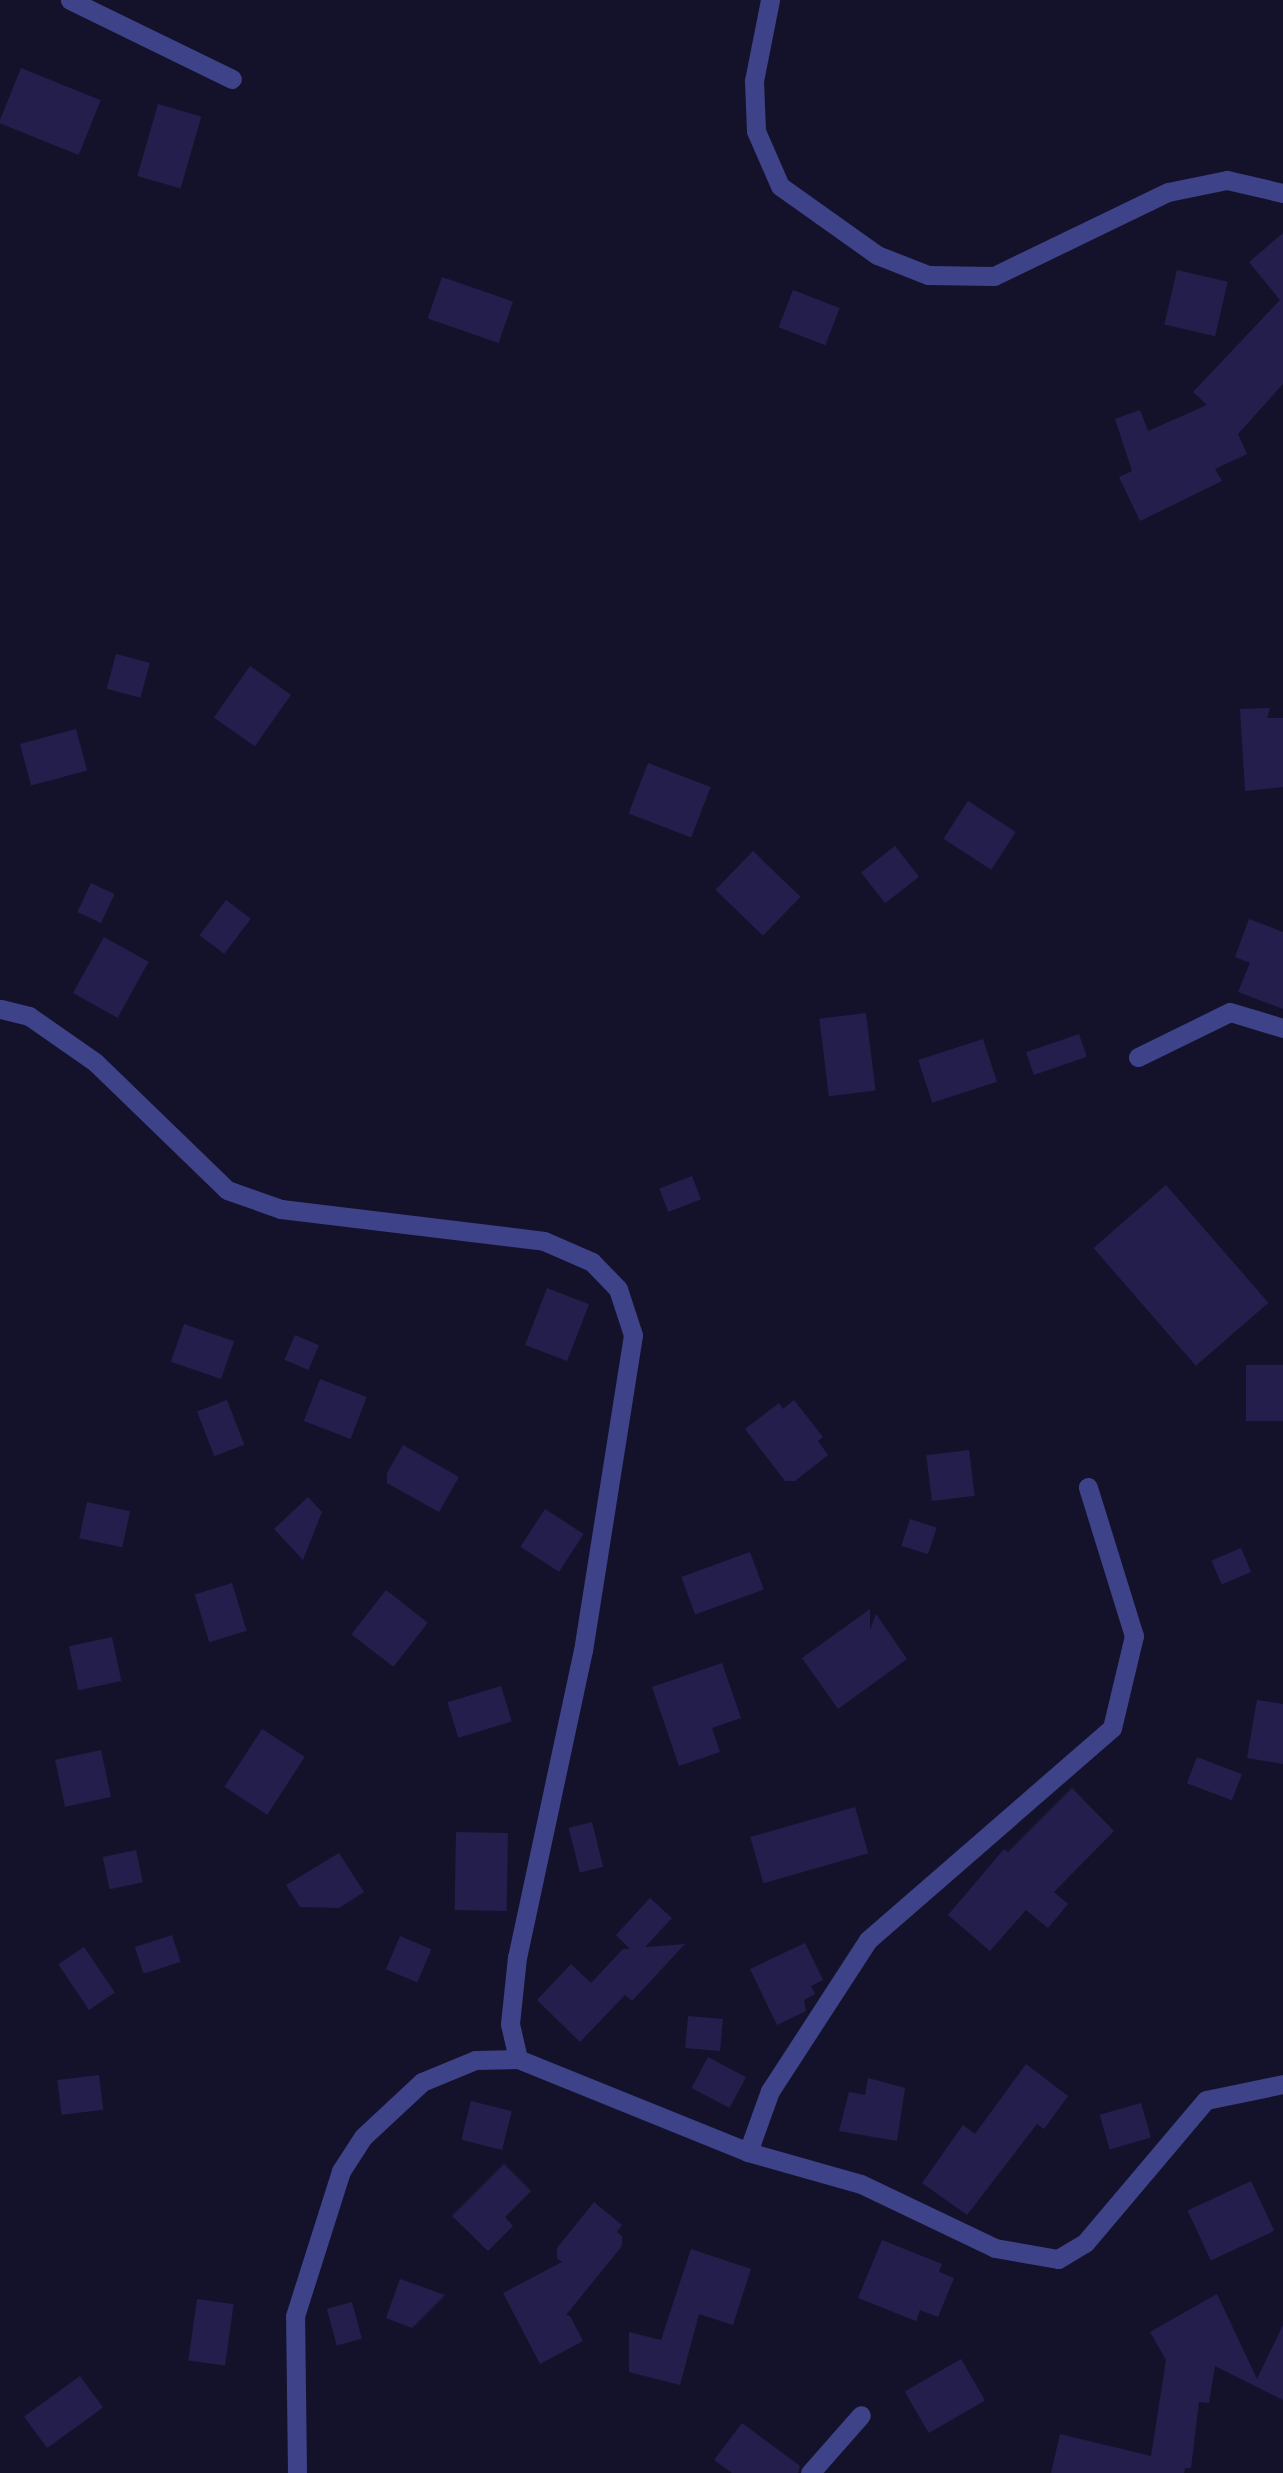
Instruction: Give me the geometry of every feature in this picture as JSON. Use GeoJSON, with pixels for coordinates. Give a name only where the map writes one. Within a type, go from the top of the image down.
{"type":"FeatureCollection","features":[{"type":"Feature","properties":{"kind":"street"},"geometry":{"type":"LineString","coordinates":[[70,0],[232,79]]}},
{"type":"Feature","properties":{"kind":"street"},"geometry":{"type":"LineString","coordinates":[[770,0],[754,81],[756,131],[780,186],[877,255],[928,275],[994,276],[1168,192],[1227,180],[1283,193]]}},
{"type":"Feature","properties":{"kind":"street"},"geometry":{"type":"LineString","coordinates":[[0,1010],[29,1016],[94,1062],[227,1190],[281,1209],[544,1241],[592,1262],[618,1289],[633,1335],[583,1650],[517,1957],[510,2024],[518,2059]]}},
{"type":"Feature","properties":{"kind":"street"},"geometry":{"type":"LineString","coordinates":[[1138,1057],[1230,1012],[1283,1028]]}},
{"type":"Feature","properties":{"kind":"street"},"geometry":{"type":"LineString","coordinates":[[748,2152],[770,2091],[868,1940],[1111,1728],[1134,1636],[1088,1487]]}},
{"type":"Feature","properties":{"kind":"street"},"geometry":{"type":"LineString","coordinates":[[297,2473],[295,2316],[341,2171],[363,2137],[422,2082],[475,2060],[518,2059],[748,2152],[861,2184],[995,2248],[1058,2259],[1085,2243],[1206,2101],[1283,2084]]}},
{"type":"Feature","properties":{"kind":"street"},"geometry":{"type":"LineString","coordinates":[[810,2473],[861,2415]]}},
{"type":"Feature","properties":{"kind":"building"},"geometry":{"type":"Polygon","coordinates":[[[21,68],[101,100],[79,155],[0,123],[21,68]]]}},
{"type":"Feature","properties":{"kind":"building"},"geometry":{"type":"Polygon","coordinates":[[[158,104],[201,116],[181,188],[137,176],[158,104]]]}},
{"type":"Feature","properties":{"kind":"building"},"geometry":{"type":"Polygon","coordinates":[[[1283,233],[1283,384],[1238,434],[1247,454],[1215,469],[1222,481],[1140,521],[1119,477],[1132,471],[1115,419],[1140,410],[1148,431],[1207,405],[1193,392],[1280,300],[1249,262],[1283,233]]]}},
{"type":"Feature","properties":{"kind":"building"},"geometry":{"type":"Polygon","coordinates":[[[1177,270],[1228,282],[1215,336],[1164,325],[1177,270]]]}},
{"type":"Feature","properties":{"kind":"building"},"geometry":{"type":"Polygon","coordinates":[[[442,277],[513,301],[499,343],[428,319],[442,277]]]}},
{"type":"Feature","properties":{"kind":"building"},"geometry":{"type":"Polygon","coordinates":[[[793,290],[840,308],[825,345],[779,327],[793,290]]]}},
{"type":"Feature","properties":{"kind":"building"},"geometry":{"type":"Polygon","coordinates":[[[116,654],[150,663],[140,698],[107,689],[116,654]]]}},
{"type":"Feature","properties":{"kind":"building"},"geometry":{"type":"Polygon","coordinates":[[[250,666],[291,695],[255,746],[214,718],[250,666]]]}},
{"type":"Feature","properties":{"kind":"building"},"geometry":{"type":"Polygon","coordinates":[[[1270,708],[1267,718],[1283,718],[1283,787],[1245,791],[1240,709],[1270,708]]]}},
{"type":"Feature","properties":{"kind":"building"},"geometry":{"type":"Polygon","coordinates":[[[76,729],[87,771],[31,786],[20,744],[76,729]]]}},
{"type":"Feature","properties":{"kind":"building"},"geometry":{"type":"Polygon","coordinates":[[[648,763],[711,787],[691,837],[629,813],[648,763]]]}},
{"type":"Feature","properties":{"kind":"building"},"geometry":{"type":"Polygon","coordinates":[[[968,801],[1016,832],[991,870],[943,839],[968,801]]]}},
{"type":"Feature","properties":{"kind":"building"},"geometry":{"type":"Polygon","coordinates":[[[895,846],[919,877],[885,903],[861,872],[895,846]]]}},
{"type":"Feature","properties":{"kind":"building"},"geometry":{"type":"Polygon","coordinates":[[[753,851],[800,897],[763,936],[715,890],[753,851]]]}},
{"type":"Feature","properties":{"kind":"building"},"geometry":{"type":"Polygon","coordinates":[[[91,883],[115,894],[101,923],[77,912],[91,883]]]}},
{"type":"Feature","properties":{"kind":"building"},"geometry":{"type":"Polygon","coordinates":[[[226,900],[251,919],[224,954],[200,935],[226,900]]]}},
{"type":"Feature","properties":{"kind":"building"},"geometry":{"type":"Polygon","coordinates":[[[1249,919],[1283,932],[1283,1009],[1238,992],[1250,963],[1235,957],[1249,919]]]}},
{"type":"Feature","properties":{"kind":"building"},"geometry":{"type":"Polygon","coordinates":[[[104,937],[149,962],[118,1018],[73,993],[104,937]]]}},
{"type":"Feature","properties":{"kind":"building"},"geometry":{"type":"Polygon","coordinates":[[[866,1013],[876,1090],[829,1096],[819,1019],[866,1013]]]}},
{"type":"Feature","properties":{"kind":"building"},"geometry":{"type":"Polygon","coordinates":[[[1079,1034],[1087,1057],[1034,1075],[1026,1052],[1079,1034]]]}},
{"type":"Feature","properties":{"kind":"building"},"geometry":{"type":"Polygon","coordinates":[[[983,1039],[997,1082],[932,1103],[918,1060],[983,1039]]]}},
{"type":"Feature","properties":{"kind":"building"},"geometry":{"type":"Polygon","coordinates":[[[692,1176],[701,1199],[668,1212],[659,1189],[692,1176]]]}},
{"type":"Feature","properties":{"kind":"building"},"geometry":{"type":"Polygon","coordinates":[[[1166,1185],[1268,1303],[1196,1366],[1094,1248],[1166,1185]]]}},
{"type":"Feature","properties":{"kind":"building"},"geometry":{"type":"Polygon","coordinates":[[[547,1288],[589,1304],[567,1361],[525,1345],[547,1288]]]}},
{"type":"Feature","properties":{"kind":"building"},"geometry":{"type":"Polygon","coordinates":[[[184,1324],[234,1341],[221,1379],[171,1362],[184,1324]]]}},
{"type":"Feature","properties":{"kind":"building"},"geometry":{"type":"Polygon","coordinates":[[[295,1335],[319,1345],[308,1370],[284,1360],[295,1335]]]}},
{"type":"Feature","properties":{"kind":"building"},"geometry":{"type":"Polygon","coordinates":[[[1246,1365],[1283,1365],[1283,1421],[1246,1421],[1246,1365]]]}},
{"type":"Feature","properties":{"kind":"building"},"geometry":{"type":"Polygon","coordinates":[[[320,1379],[367,1397],[351,1439],[304,1421],[320,1379]]]}},
{"type":"Feature","properties":{"kind":"building"},"geometry":{"type":"Polygon","coordinates":[[[227,1400],[244,1445],[214,1456],[197,1411],[227,1400]]]}},
{"type":"Feature","properties":{"kind":"building"},"geometry":{"type":"Polygon","coordinates":[[[794,1400],[823,1437],[818,1441],[828,1455],[795,1481],[785,1481],[745,1429],[779,1403],[783,1409],[794,1400]]]}},
{"type":"Feature","properties":{"kind":"building"},"geometry":{"type":"Polygon","coordinates":[[[403,1445],[459,1477],[439,1512],[387,1483],[387,1473],[403,1445]]]}},
{"type":"Feature","properties":{"kind":"building"},"geometry":{"type":"Polygon","coordinates":[[[969,1450],[975,1496],[932,1501],[926,1455],[969,1450]]]}},
{"type":"Feature","properties":{"kind":"building"},"geometry":{"type":"Polygon","coordinates":[[[308,1497],[322,1512],[303,1560],[274,1529],[308,1497]]]}},
{"type":"Feature","properties":{"kind":"building"},"geometry":{"type":"Polygon","coordinates":[[[87,1502],[130,1511],[122,1547],[79,1538],[87,1502]]]}},
{"type":"Feature","properties":{"kind":"building"},"geometry":{"type":"Polygon","coordinates":[[[545,1509],[584,1534],[559,1572],[520,1547],[545,1509]]]}},
{"type":"Feature","properties":{"kind":"building"},"geometry":{"type":"Polygon","coordinates":[[[910,1519],[937,1528],[928,1554],[901,1546],[910,1519]]]}},
{"type":"Feature","properties":{"kind":"building"},"geometry":{"type":"Polygon","coordinates":[[[1241,1548],[1251,1572],[1222,1584],[1212,1561],[1241,1548]]]}},
{"type":"Feature","properties":{"kind":"building"},"geometry":{"type":"Polygon","coordinates":[[[750,1552],[764,1590],[695,1615],[681,1577],[750,1552]]]}},
{"type":"Feature","properties":{"kind":"building"},"geometry":{"type":"Polygon","coordinates":[[[232,1583],[247,1631],[209,1642],[195,1594],[232,1583]]]}},
{"type":"Feature","properties":{"kind":"building"},"geometry":{"type":"Polygon","coordinates":[[[386,1590],[428,1623],[393,1667],[352,1634],[386,1590]]]}},
{"type":"Feature","properties":{"kind":"building"},"geometry":{"type":"Polygon","coordinates":[[[870,1609],[870,1630],[876,1614],[907,1659],[838,1709],[802,1658],[870,1609]]]}},
{"type":"Feature","properties":{"kind":"building"},"geometry":{"type":"Polygon","coordinates":[[[112,1637],[121,1681],[78,1690],[69,1646],[112,1637]]]}},
{"type":"Feature","properties":{"kind":"building"},"geometry":{"type":"Polygon","coordinates":[[[722,1663],[741,1718],[712,1728],[720,1752],[679,1766],[652,1687],[722,1663]]]}},
{"type":"Feature","properties":{"kind":"building"},"geometry":{"type":"Polygon","coordinates":[[[501,1686],[512,1721],[458,1738],[447,1702],[501,1686]]]}},
{"type":"Feature","properties":{"kind":"building"},"geometry":{"type":"Polygon","coordinates":[[[1257,1700],[1283,1704],[1283,1764],[1247,1758],[1257,1700]]]}},
{"type":"Feature","properties":{"kind":"building"},"geometry":{"type":"Polygon","coordinates":[[[262,1729],[305,1757],[267,1815],[224,1787],[262,1729]]]}},
{"type":"Feature","properties":{"kind":"building"},"geometry":{"type":"Polygon","coordinates":[[[101,1750],[111,1797],[65,1807],[55,1760],[101,1750]]]}},
{"type":"Feature","properties":{"kind":"building"},"geometry":{"type":"Polygon","coordinates":[[[1197,1757],[1242,1774],[1232,1800],[1187,1783],[1197,1757]]]}},
{"type":"Feature","properties":{"kind":"building"},"geometry":{"type":"Polygon","coordinates":[[[1072,1788],[1114,1831],[1054,1892],[1068,1904],[1048,1928],[1026,1910],[990,1951],[948,1915],[1004,1849],[1008,1852],[1072,1788]]]}},
{"type":"Feature","properties":{"kind":"building"},"geometry":{"type":"Polygon","coordinates":[[[855,1807],[868,1853],[763,1883],[750,1837],[855,1807]]]}},
{"type":"Feature","properties":{"kind":"building"},"geometry":{"type":"Polygon","coordinates":[[[592,1822],[603,1867],[580,1872],[569,1828],[592,1822]]]}},
{"type":"Feature","properties":{"kind":"building"},"geometry":{"type":"Polygon","coordinates":[[[456,1832],[508,1833],[507,1911],[455,1910],[456,1832]]]}},
{"type":"Feature","properties":{"kind":"building"},"geometry":{"type":"Polygon","coordinates":[[[136,1850],[143,1882],[110,1889],[103,1857],[136,1850]]]}},
{"type":"Feature","properties":{"kind":"building"},"geometry":{"type":"Polygon","coordinates":[[[339,1853],[364,1892],[339,1908],[300,1907],[286,1885],[339,1853]]]}},
{"type":"Feature","properties":{"kind":"building"},"geometry":{"type":"Polygon","coordinates":[[[650,1898],[672,1918],[645,1947],[685,1944],[632,2001],[625,1995],[580,2042],[537,2000],[571,1964],[591,1983],[623,1949],[630,1949],[616,1935],[650,1898]]]}},
{"type":"Feature","properties":{"kind":"building"},"geometry":{"type":"Polygon","coordinates":[[[172,1935],[181,1962],[144,1974],[135,1947],[172,1935]]]}},
{"type":"Feature","properties":{"kind":"building"},"geometry":{"type":"Polygon","coordinates":[[[400,1936],[431,1949],[417,1982],[386,1969],[400,1936]]]}},
{"type":"Feature","properties":{"kind":"building"},"geometry":{"type":"Polygon","coordinates":[[[805,1943],[823,1980],[811,1986],[815,1994],[804,2000],[806,2011],[777,2025],[750,1969],[805,1943]]]}},
{"type":"Feature","properties":{"kind":"building"},"geometry":{"type":"Polygon","coordinates":[[[84,1947],[115,1993],[89,2010],[58,1964],[84,1947]]]}},
{"type":"Feature","properties":{"kind":"building"},"geometry":{"type":"Polygon","coordinates":[[[688,2016],[723,2019],[720,2051],[685,2048],[688,2016]]]}},
{"type":"Feature","properties":{"kind":"building"},"geometry":{"type":"Polygon","coordinates":[[[708,2057],[746,2077],[730,2108],[692,2088],[708,2057]]]}},
{"type":"Feature","properties":{"kind":"building"},"geometry":{"type":"Polygon","coordinates":[[[1026,2064],[1068,2096],[1044,2129],[1037,2124],[967,2215],[922,2183],[963,2125],[975,2134],[1026,2064]]]}},
{"type":"Feature","properties":{"kind":"building"},"geometry":{"type":"Polygon","coordinates":[[[99,2075],[103,2110],[62,2115],[57,2080],[99,2075]]]}},
{"type":"Feature","properties":{"kind":"building"},"geometry":{"type":"Polygon","coordinates":[[[868,2078],[905,2088],[897,2141],[839,2131],[849,2092],[865,2095],[868,2078]]]}},
{"type":"Feature","properties":{"kind":"building"},"geometry":{"type":"Polygon","coordinates":[[[471,2101],[512,2111],[502,2150],[461,2140],[471,2101]]]}},
{"type":"Feature","properties":{"kind":"building"},"geometry":{"type":"Polygon","coordinates":[[[1141,2103],[1151,2138],[1110,2149],[1100,2115],[1141,2103]]]}},
{"type":"Feature","properties":{"kind":"building"},"geometry":{"type":"Polygon","coordinates":[[[504,2164],[531,2191],[505,2217],[513,2226],[488,2251],[452,2216],[504,2164]]]}},
{"type":"Feature","properties":{"kind":"building"},"geometry":{"type":"Polygon","coordinates":[[[1251,2181],[1274,2231],[1211,2260],[1188,2211],[1251,2181]]]}},
{"type":"Feature","properties":{"kind":"building"},"geometry":{"type":"Polygon","coordinates":[[[594,2202],[622,2225],[617,2232],[622,2236],[622,2246],[566,2315],[570,2316],[583,2341],[540,2364],[503,2293],[562,2262],[557,2258],[557,2248],[594,2202]]]}},
{"type":"Feature","properties":{"kind":"building"},"geometry":{"type":"Polygon","coordinates":[[[882,2240],[942,2264],[939,2272],[954,2278],[938,2317],[920,2310],[916,2321],[858,2298],[882,2240]]]}},
{"type":"Feature","properties":{"kind":"building"},"geometry":{"type":"Polygon","coordinates":[[[691,2249],[751,2269],[733,2325],[699,2314],[680,2385],[629,2372],[629,2332],[661,2340],[691,2249]]]}},
{"type":"Feature","properties":{"kind":"building"},"geometry":{"type":"Polygon","coordinates":[[[400,2279],[445,2295],[412,2328],[386,2318],[400,2279]]]}},
{"type":"Feature","properties":{"kind":"building"},"geometry":{"type":"Polygon","coordinates":[[[1217,2294],[1257,2379],[1283,2325],[1283,2400],[1215,2366],[1209,2403],[1199,2402],[1191,2468],[1185,2468],[1184,2473],[1051,2473],[1060,2434],[1151,2456],[1166,2360],[1150,2332],[1217,2294]]]}},
{"type":"Feature","properties":{"kind":"building"},"geometry":{"type":"Polygon","coordinates":[[[197,2299],[234,2304],[225,2366],[188,2360],[197,2299]]]}},
{"type":"Feature","properties":{"kind":"building"},"geometry":{"type":"Polygon","coordinates":[[[352,2302],[362,2339],[337,2345],[327,2309],[352,2302]]]}},
{"type":"Feature","properties":{"kind":"building"},"geometry":{"type":"Polygon","coordinates":[[[961,2359],[985,2401],[929,2433],[905,2392],[961,2359]]]}},
{"type":"Feature","properties":{"kind":"building"},"geometry":{"type":"Polygon","coordinates":[[[80,2376],[103,2408],[47,2448],[24,2417],[80,2376]]]}},
{"type":"Feature","properties":{"kind":"building"},"geometry":{"type":"Polygon","coordinates":[[[742,2423],[800,2466],[798,2473],[732,2473],[714,2460],[742,2423]]]}}]}
